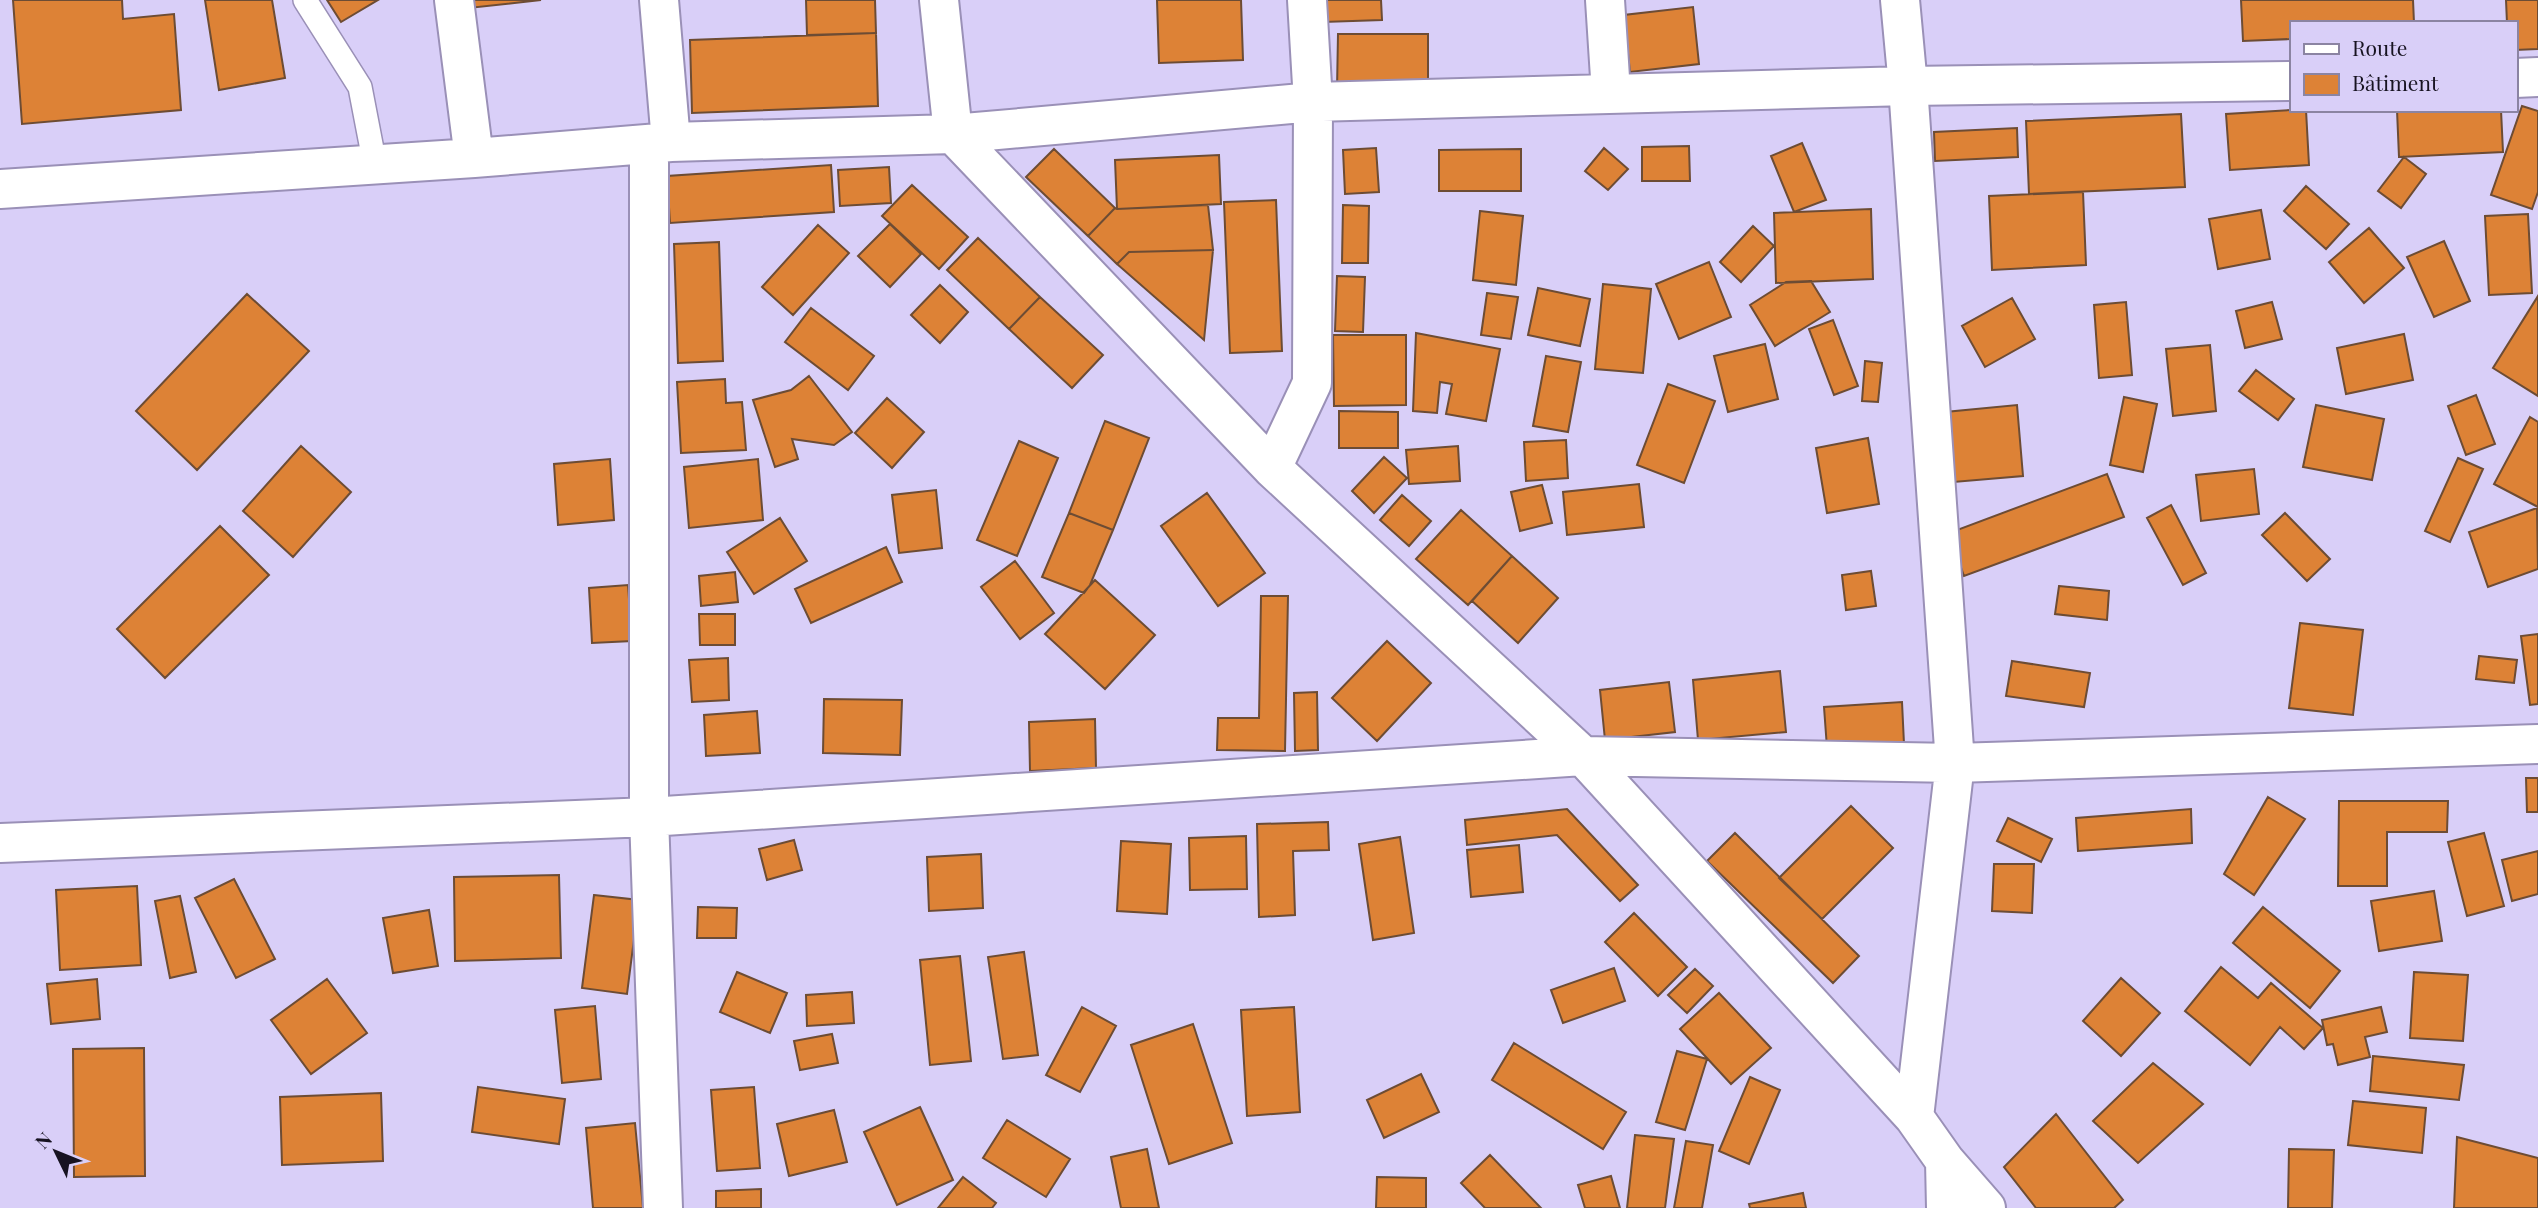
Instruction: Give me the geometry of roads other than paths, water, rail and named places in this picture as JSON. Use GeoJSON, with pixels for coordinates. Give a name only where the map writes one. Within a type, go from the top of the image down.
{"type":"FeatureCollection","features":[{"type":"Feature","properties":{"kind":"street"},"geometry":{"type":"LineString","coordinates":[[454,0],[474,158]]}},
{"type":"Feature","properties":{"kind":"street"},"geometry":{"type":"LineString","coordinates":[[660,0],[649,817],[663,1208]]}},
{"type":"Feature","properties":{"kind":"street"},"geometry":{"type":"LineString","coordinates":[[939,0],[953,134],[1272,468],[1583,756],[1914,1117],[1945,1161],[1986,1208]]}},
{"type":"Feature","properties":{"kind":"street"},"geometry":{"type":"LineString","coordinates":[[1272,468],[1312,383],[1313,102],[1307,0]]}},
{"type":"Feature","properties":{"kind":"street"},"geometry":{"type":"LineString","coordinates":[[1605,0],[1611,93]]}},
{"type":"Feature","properties":{"kind":"street"},"geometry":{"type":"LineString","coordinates":[[1900,0],[1955,763],[1914,1117]]}},
{"type":"Feature","properties":{"kind":"street"},"geometry":{"type":"LineString","coordinates":[[2517,78],[2538,77]]}},
{"type":"Feature","properties":{"kind":"street"},"geometry":{"type":"LineString","coordinates":[[0,189],[660,144],[953,134],[1313,102],[1908,86],[2290,81]]}},
{"type":"Feature","properties":{"kind":"street"},"geometry":{"type":"LineString","coordinates":[[0,843],[649,817],[1583,756],[1955,763],[2538,744]]}},
{"type":"Feature","properties":{"kind":"street"},"geometry":{"type":"LineString","coordinates":[[1945,1161],[1946,1208]]}},
{"type":"Feature","properties":{"kind":"lane"},"geometry":{"type":"LineString","coordinates":[[305,0],[360,87],[375,165]]}}]}
